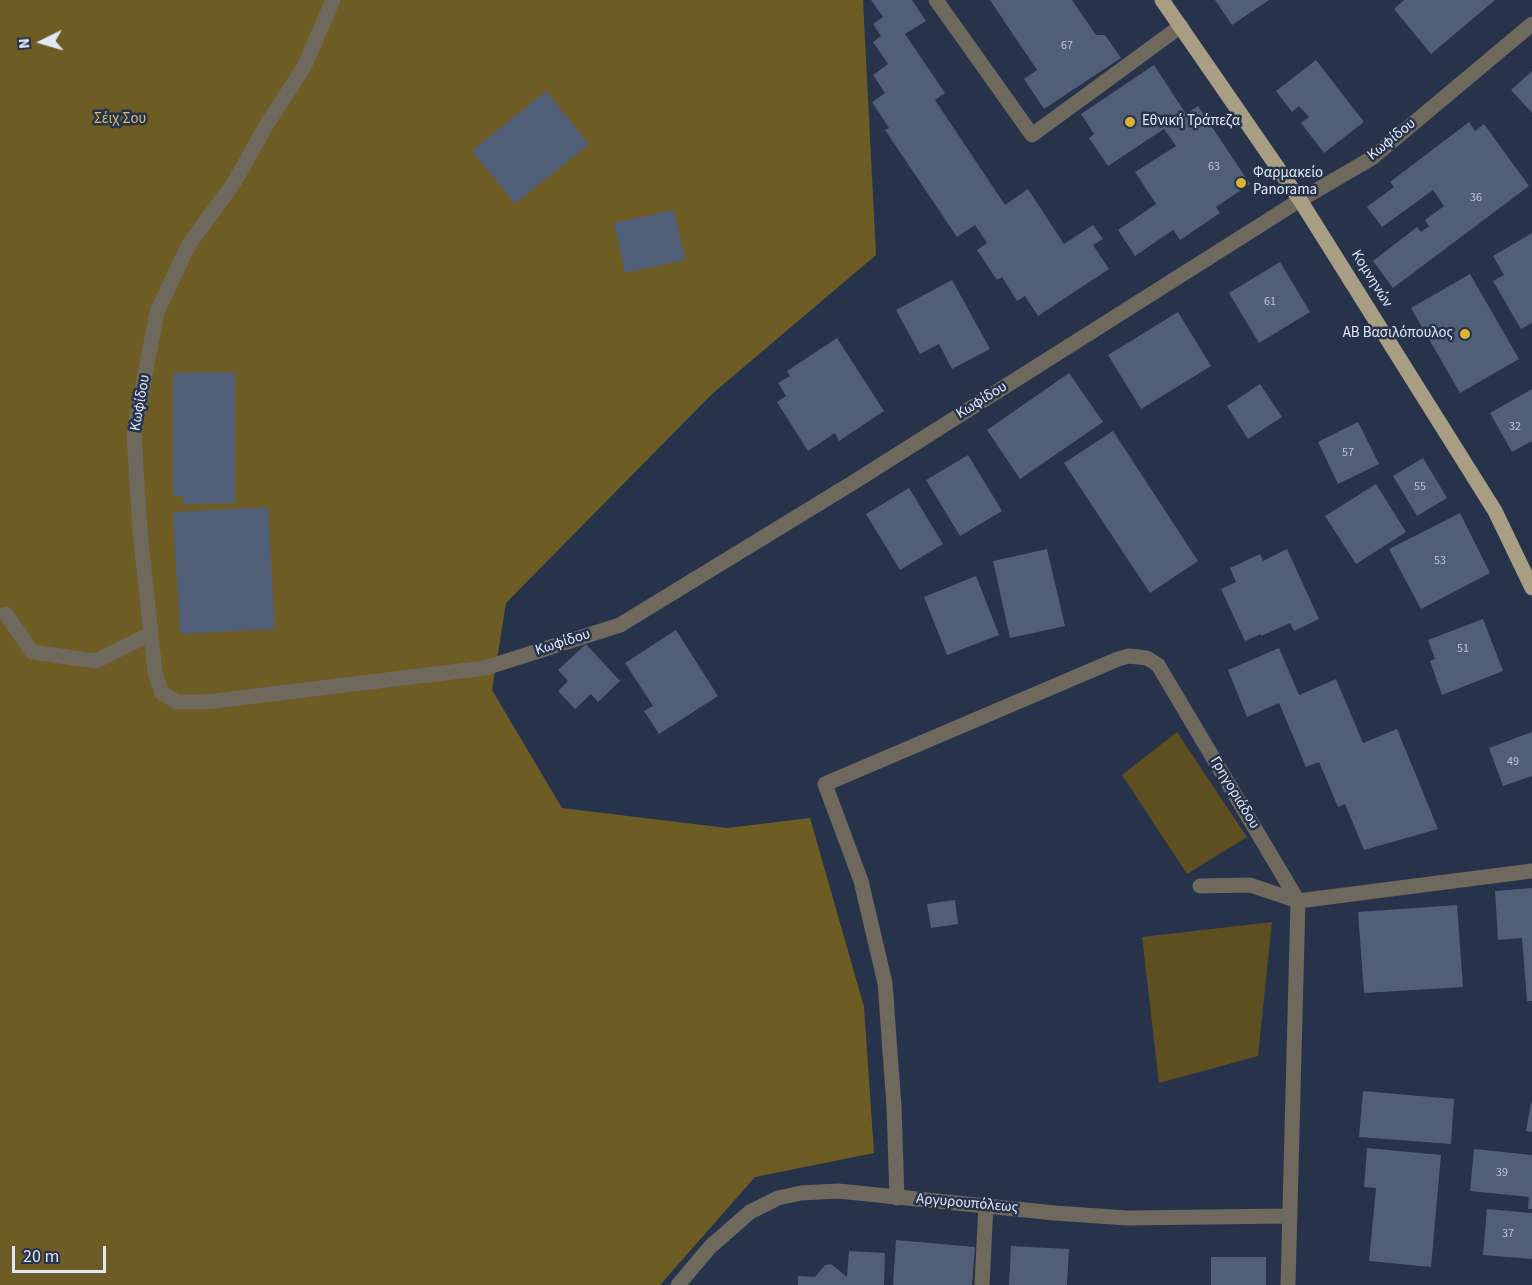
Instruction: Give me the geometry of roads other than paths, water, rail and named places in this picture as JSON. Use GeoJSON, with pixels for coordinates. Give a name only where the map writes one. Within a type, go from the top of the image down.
{"type":"FeatureCollection","features":[{"type":"Feature","properties":{"kind":"main road","name":"Κομνηνών"},"geometry":{"type":"LineString","coordinates":[[1162,0],[1300,200],[1495,511],[1532,588]]}},
{"type":"Feature","properties":{"kind":"street","name":"Κωφίδου"},"geometry":{"type":"LineString","coordinates":[[333,0],[304,67],[267,124],[235,181],[188,246],[157,312],[134,432],[140,532],[155,672],[162,693],[177,702],[206,702],[485,668],[620,625],[833,495],[1300,200],[1372,158],[1532,24]]}},
{"type":"Feature","properties":{"kind":"street"},"geometry":{"type":"LineString","coordinates":[[936,0],[1032,135],[1181,26]]}},
{"type":"Feature","properties":{"kind":"street"},"geometry":{"type":"LineString","coordinates":[[6,614],[32,652],[96,661],[150,634]]}},
{"type":"Feature","properties":{"kind":"street","name":"Γρηγοριάδου"},"geometry":{"type":"LineString","coordinates":[[897,1198],[894,1106],[885,983],[861,881],[825,784],[1119,659],[1129,656],[1147,658],[1158,665],[1298,901]]}},
{"type":"Feature","properties":{"kind":"street"},"geometry":{"type":"LineString","coordinates":[[1200,886],[1250,885],[1298,901],[1532,871]]}},
{"type":"Feature","properties":{"kind":"street"},"geometry":{"type":"LineString","coordinates":[[1288,1285],[1298,901]]}},
{"type":"Feature","properties":{"kind":"street","name":"Αργυρουπόλεως"},"geometry":{"type":"LineString","coordinates":[[678,1285],[710,1247],[750,1212],[777,1198],[820,1191],[1128,1218],[1290,1216]]}},
{"type":"Feature","properties":{"kind":"street"},"geometry":{"type":"LineString","coordinates":[[982,1285],[986,1205]]}},
{"type":"Feature","properties":{"kind":"place","name":"Εθνική Τράπεζα"},"geometry":{"type":"Point","coordinates":[1130,122]}},
{"type":"Feature","properties":{"kind":"place","name":"Φαρμακείο Panorama"},"geometry":{"type":"Point","coordinates":[1241,183]}},
{"type":"Feature","properties":{"kind":"place","name":"ΑΒ Βασιλόπουλος"},"geometry":{"type":"Point","coordinates":[1465,334]}},
{"type":"Feature","properties":{"kind":"park label","name":"Σέιχ Σου"},"geometry":{"type":"Point","coordinates":[120,120]}}]}
